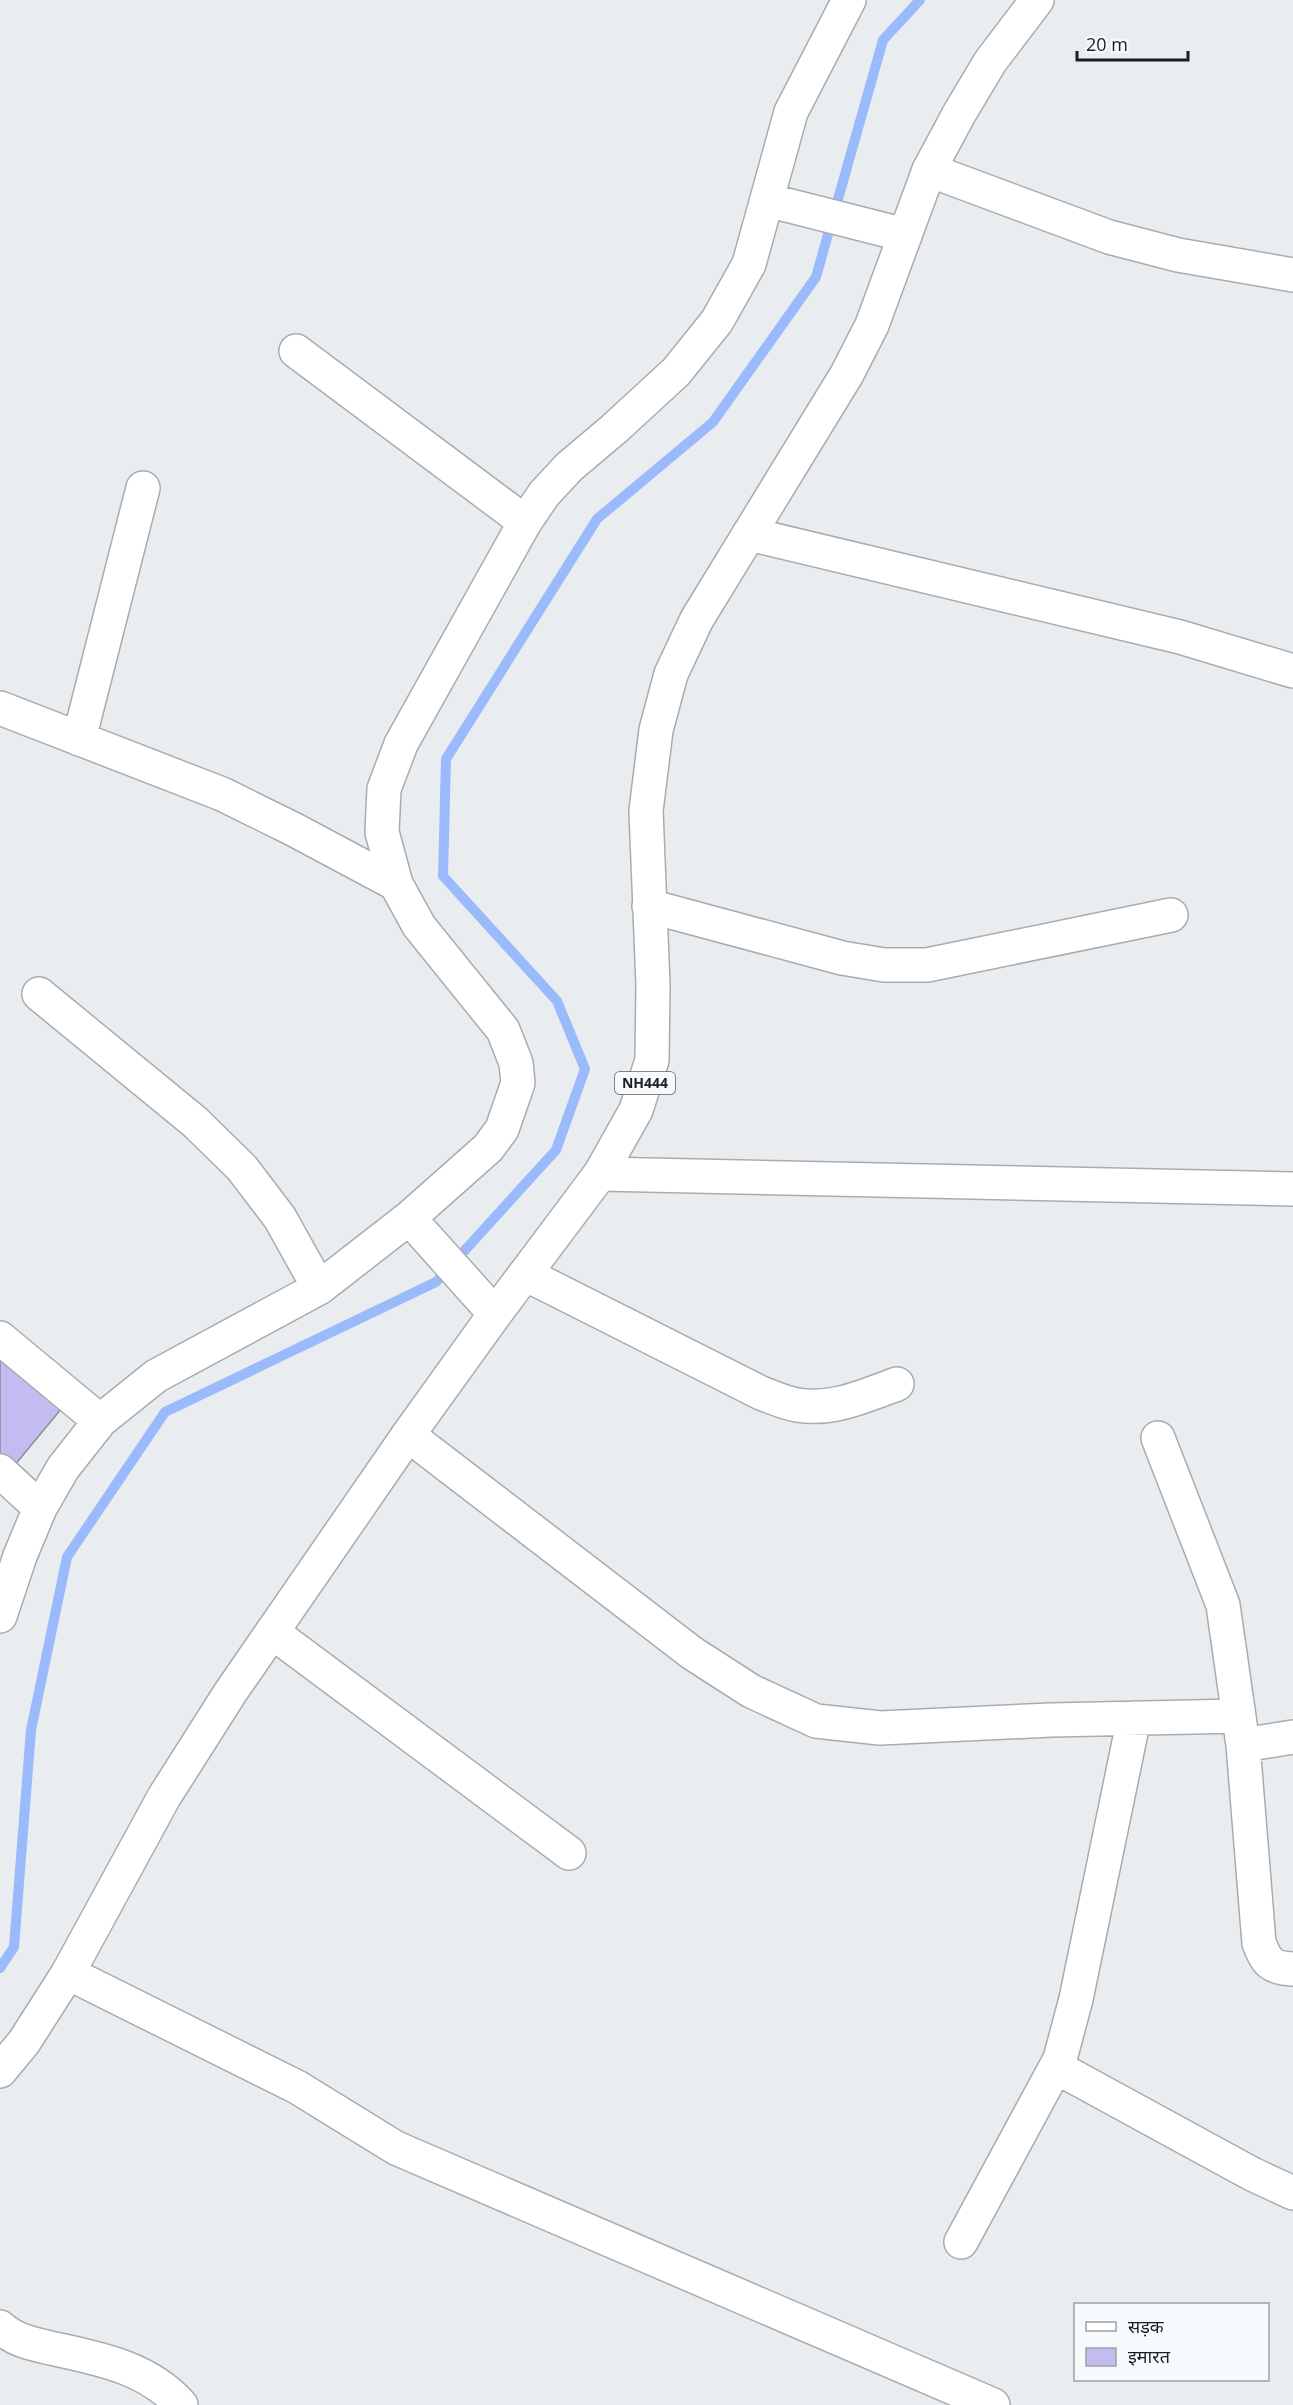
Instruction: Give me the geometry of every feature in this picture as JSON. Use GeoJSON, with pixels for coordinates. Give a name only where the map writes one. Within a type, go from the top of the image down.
{"type":"FeatureCollection","features":[{"type":"Feature","properties":{"kind":"main road"},"geometry":{"type":"LineString","coordinates":[[0,1616],[40,1508],[63,1468],[100,1421],[156,1376],[319,1288],[413,1224],[488,1148],[502,1129],[519,1083],[516,1063],[503,1030],[419,926],[396,884],[382,832],[384,789],[400,744],[525,522],[544,494],[569,467],[676,372],[717,321],[780,204],[791,112],[849,0]]}},
{"type":"Feature","properties":{"kind":"main road","name":"NH444"},"geometry":{"type":"LineString","coordinates":[[0,2071],[24,2042],[68,1972],[164,1797],[230,1693],[408,1435],[600,1174],[636,1110],[652,1059],[653,985],[646,811],[656,730],[671,674],[698,619],[817,427],[847,374],[872,325],[929,170],[990,62],[1037,0]]}},
{"type":"Feature","properties":{"kind":"main road"},"geometry":{"type":"LineString","coordinates":[[929,170],[1109,237],[1178,255],[1293,275]]}},
{"type":"Feature","properties":{"kind":"main road"},"geometry":{"type":"LineString","coordinates":[[780,204],[905,235]]}},
{"type":"Feature","properties":{"kind":"main road"},"geometry":{"type":"LineString","coordinates":[[296,351],[525,522]]}},
{"type":"Feature","properties":{"kind":"main road"},"geometry":{"type":"LineString","coordinates":[[80,739],[143,488]]}},
{"type":"Feature","properties":{"kind":"main road"},"geometry":{"type":"LineString","coordinates":[[749,534],[1180,637],[1293,671]]}},
{"type":"Feature","properties":{"kind":"main road"},"geometry":{"type":"LineString","coordinates":[[0,708],[222,794],[396,884]]}},
{"type":"Feature","properties":{"kind":"main road"},"geometry":{"type":"LineString","coordinates":[[649,906],[842,958],[884,965],[927,965],[1171,915]]}},
{"type":"Feature","properties":{"kind":"main road"},"geometry":{"type":"LineString","coordinates":[[39,994],[195,1122],[242,1168],[280,1218],[319,1288]]}},
{"type":"Feature","properties":{"kind":"main road"},"geometry":{"type":"LineString","coordinates":[[600,1174],[1293,1189]]}},
{"type":"Feature","properties":{"kind":"main road"},"geometry":{"type":"LineString","coordinates":[[413,1224],[495,1314]]}},
{"type":"Feature","properties":{"kind":"main road"},"geometry":{"type":"LineString","coordinates":[[525,1274],[761,1393],[796,1405],[823,1407],[849,1402],[897,1384]]}},
{"type":"Feature","properties":{"kind":"main road"},"geometry":{"type":"LineString","coordinates":[[0,1338],[100,1421]]}},
{"type":"Feature","properties":{"kind":"main road"},"geometry":{"type":"LineString","coordinates":[[408,1435],[692,1653],[751,1691],[816,1720],[880,1728],[1134,1718],[1293,1737]]}},
{"type":"Feature","properties":{"kind":"main road"},"geometry":{"type":"LineString","coordinates":[[1158,1438],[1223,1605],[1241,1730],[1259,1943],[1265,1958],[1277,1968],[1293,1969]]}},
{"type":"Feature","properties":{"kind":"main road"},"geometry":{"type":"LineString","coordinates":[[0,1471],[40,1508]]}},
{"type":"Feature","properties":{"kind":"main road"},"geometry":{"type":"LineString","coordinates":[[272,1632],[569,1853]]}},
{"type":"Feature","properties":{"kind":"main road"},"geometry":{"type":"LineString","coordinates":[[961,2242],[1056,2067],[1066,2040],[1134,1718]]}},
{"type":"Feature","properties":{"kind":"main road"},"geometry":{"type":"LineString","coordinates":[[68,1972],[297,2087],[396,2148],[993,2405]]}},
{"type":"Feature","properties":{"kind":"main road"},"geometry":{"type":"LineString","coordinates":[[1056,2067],[1252,2174],[1293,2193]]}},
{"type":"Feature","properties":{"kind":"main road"},"geometry":{"type":"LineString","coordinates":[[0,2326],[12,2337],[30,2344],[112,2362],[143,2374],[173,2396],[181,2405]]}},
{"type":"Feature","properties":{"kind":"building"},"geometry":{"type":"Polygon","coordinates":[[[0,1356],[67,1402],[14,1466],[0,1454],[0,1356]]]}},
{"type":"Feature","properties":{"kind":"waterway"},"geometry":{"type":"LineString","coordinates":[[0,1968],[14,1947],[31,1730],[67,1557],[165,1412],[436,1282],[556,1150],[585,1069],[557,1001],[443,876],[446,759],[597,519],[713,422],[816,277],[883,40],[920,0]]}}]}
